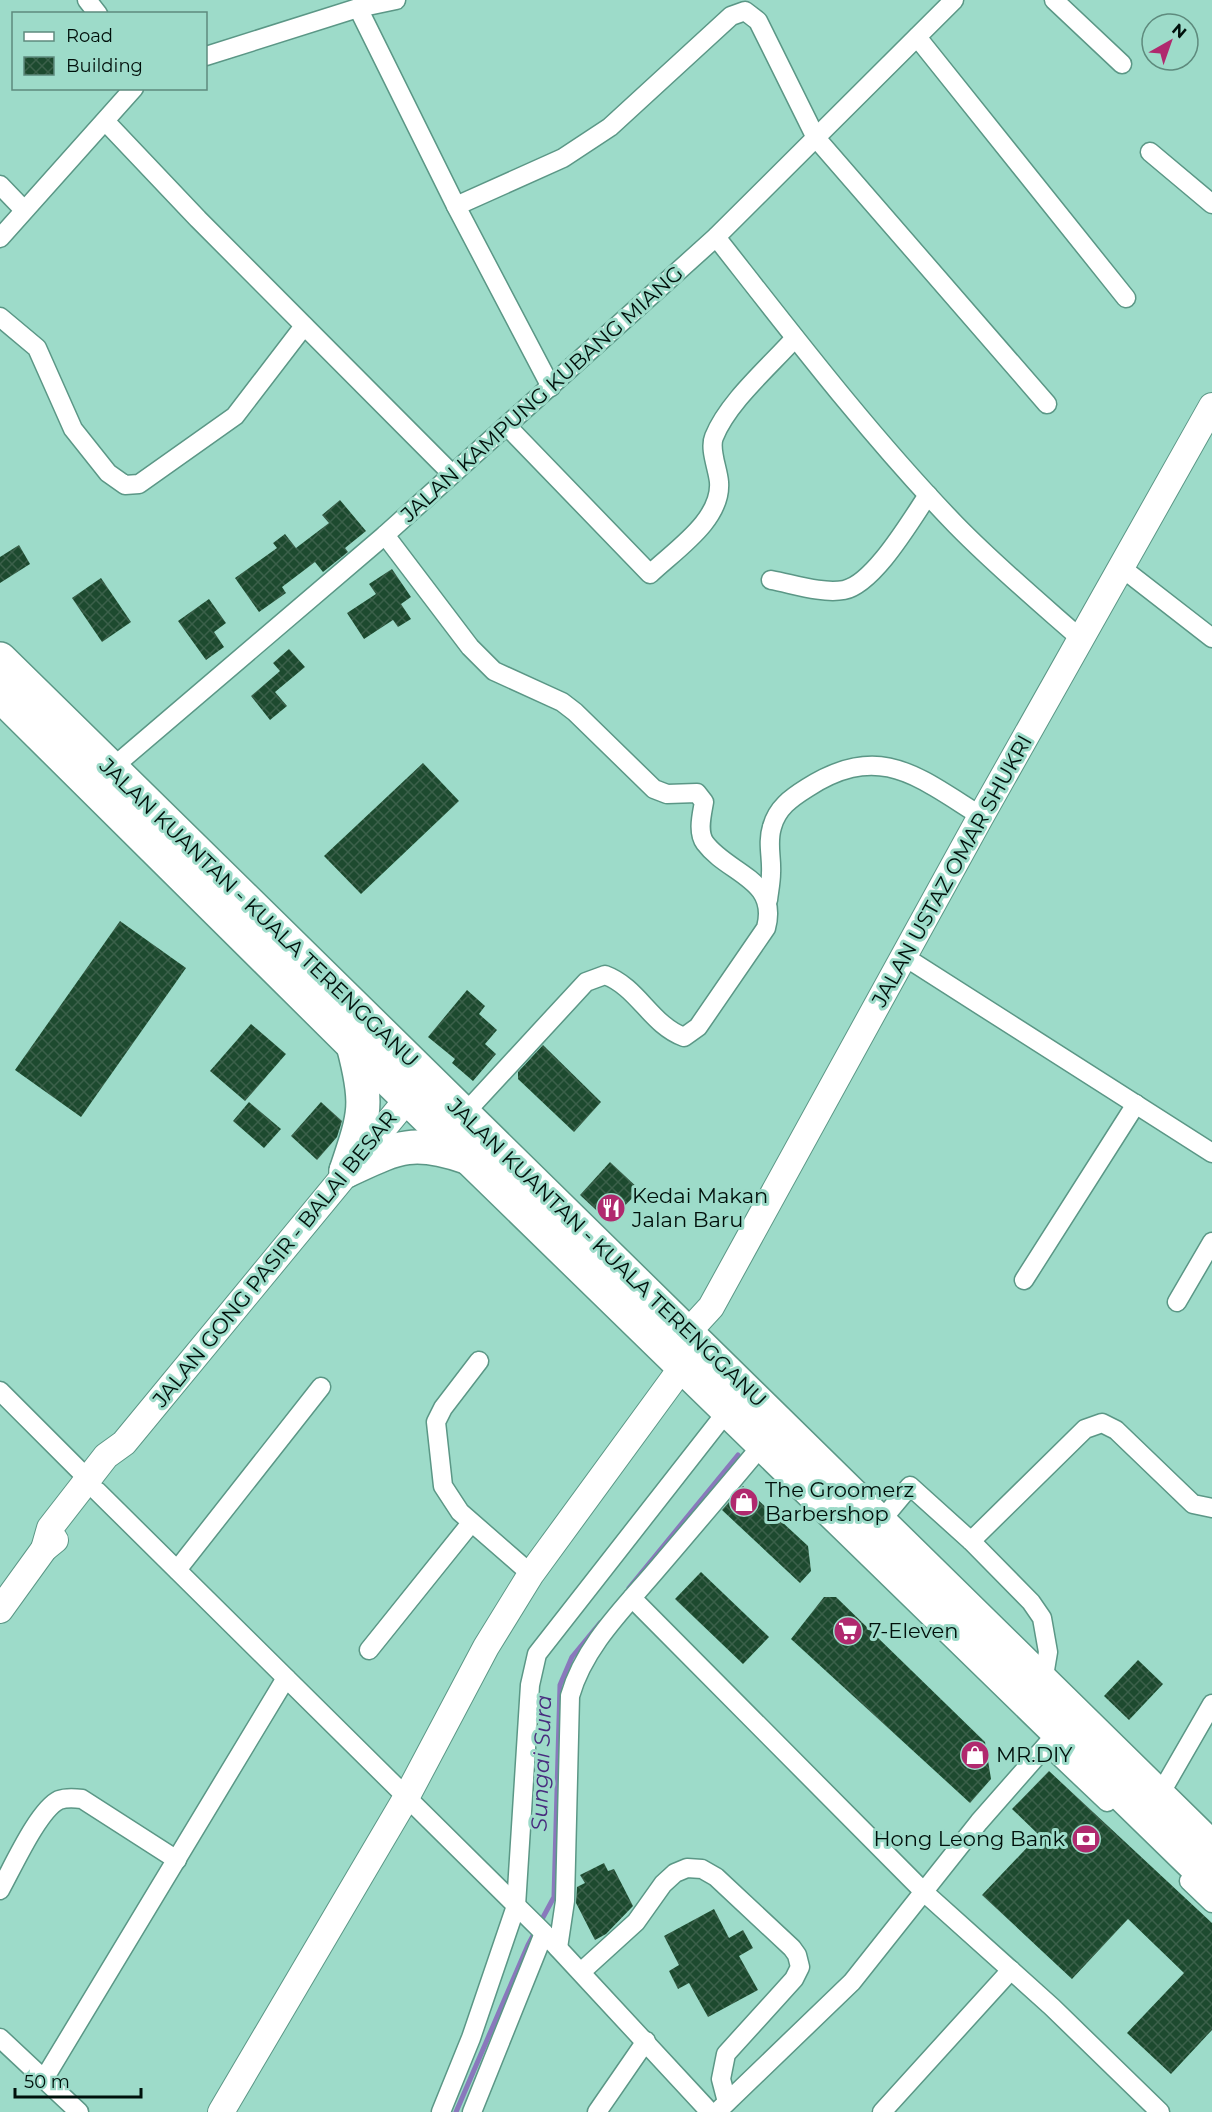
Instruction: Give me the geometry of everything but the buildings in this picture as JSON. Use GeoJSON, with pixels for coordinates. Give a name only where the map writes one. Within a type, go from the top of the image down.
{"type":"FeatureCollection","features":[{"type":"Feature","properties":{"kind":"highway","name":"JALAN KUANTAN - KUALA TERENGGANU"},"geometry":{"type":"LineString","coordinates":[[0,659],[112,768],[416,1087],[472,1159],[728,1410],[1052,1738],[1212,1882]]}},
{"type":"Feature","properties":{"kind":"highway","name":"JALAN KUANTAN - KUALA TERENGGANU"},"geometry":{"type":"LineString","coordinates":[[0,695],[353,1046],[416,1087],[465,1113],[1159,1796],[1206,1836]]}},
{"type":"Feature","properties":{"kind":"highway"},"geometry":{"type":"LineString","coordinates":[[346,1172],[364,1113],[363,1084],[353,1046]]}},
{"type":"Feature","properties":{"kind":"highway"},"geometry":{"type":"LineString","coordinates":[[346,1172],[389,1151],[407,1146],[441,1148],[472,1159]]}},
{"type":"Feature","properties":{"kind":"street"},"geometry":{"type":"LineString","coordinates":[[87,0],[96,12]]}},
{"type":"Feature","properties":{"kind":"street"},"geometry":{"type":"LineString","coordinates":[[207,56],[358,8],[396,0]]}},
{"type":"Feature","properties":{"kind":"street","name":"JALAN KAMPUNG KUBANG MIANG"},"geometry":{"type":"LineString","coordinates":[[112,768],[385,535],[716,237],[954,0]]}},
{"type":"Feature","properties":{"kind":"street"},"geometry":{"type":"LineString","coordinates":[[1054,0],[1122,64]]}},
{"type":"Feature","properties":{"kind":"street"},"geometry":{"type":"LineString","coordinates":[[456,206],[563,158],[610,127],[743,6],[758,21],[816,138],[1047,404]]}},
{"type":"Feature","properties":{"kind":"street"},"geometry":{"type":"LineString","coordinates":[[358,8],[456,206],[551,387]]}},
{"type":"Feature","properties":{"kind":"street"},"geometry":{"type":"LineString","coordinates":[[917,37],[1126,298]]}},
{"type":"Feature","properties":{"kind":"street"},"geometry":{"type":"LineString","coordinates":[[0,238],[132,90]]}},
{"type":"Feature","properties":{"kind":"street"},"geometry":{"type":"LineString","coordinates":[[106,122],[452,474]]}},
{"type":"Feature","properties":{"kind":"street"},"geometry":{"type":"LineString","coordinates":[[1150,152],[1212,204]]}},
{"type":"Feature","properties":{"kind":"street"},"geometry":{"type":"LineString","coordinates":[[0,185],[24,210]]}},
{"type":"Feature","properties":{"kind":"street"},"geometry":{"type":"LineString","coordinates":[[716,237],[795,338],[928,495],[986,556],[1081,639]]}},
{"type":"Feature","properties":{"kind":"street"},"geometry":{"type":"LineString","coordinates":[[0,317],[38,348],[73,429],[108,473],[125,485],[139,484],[235,416],[304,326]]}},
{"type":"Feature","properties":{"kind":"street"},"geometry":{"type":"LineString","coordinates":[[507,426],[650,574],[706,521],[718,503],[720,483],[712,440],[725,416],[795,338]]}},
{"type":"Feature","properties":{"kind":"street","name":"JALAN USTAZ OMAR SHUKRI"},"geometry":{"type":"LineString","coordinates":[[688,1332],[711,1307],[981,816],[1212,406]]}},
{"type":"Feature","properties":{"kind":"street"},"geometry":{"type":"LineString","coordinates":[[771,580],[829,590],[843,590],[855,586],[886,554],[928,495]]}},
{"type":"Feature","properties":{"kind":"street"},"geometry":{"type":"LineString","coordinates":[[385,535],[470,647],[494,671],[562,702],[654,789],[667,794],[697,794],[704,802],[701,831],[705,843],[759,888],[768,900]]}},
{"type":"Feature","properties":{"kind":"street"},"geometry":{"type":"LineString","coordinates":[[1122,568],[1212,638]]}},
{"type":"Feature","properties":{"kind":"street"},"geometry":{"type":"LineString","coordinates":[[465,1113],[586,982],[605,975],[620,981],[669,1032],[684,1037],[698,1027],[766,928],[770,914],[768,900],[772,871],[769,846],[772,826],[778,812],[789,800],[823,778],[847,767],[873,766],[908,771],[981,816]]}},
{"type":"Feature","properties":{"kind":"street"},"geometry":{"type":"LineString","coordinates":[[905,957],[1212,1153]]}},
{"type":"Feature","properties":{"kind":"street","name":"JALAN GONG PASIR - BALAI BESAR"},"geometry":{"type":"LineString","coordinates":[[0,1610],[44,1550],[50,1528],[93,1485],[105,1456],[124,1443],[416,1087]]}},
{"type":"Feature","properties":{"kind":"street"},"geometry":{"type":"LineString","coordinates":[[1024,1280],[1136,1104]]}},
{"type":"Feature","properties":{"kind":"street"},"geometry":{"type":"LineString","coordinates":[[1177,1302],[1212,1242]]}},
{"type":"Feature","properties":{"kind":"street"},"geometry":{"type":"LineString","coordinates":[[479,1361],[443,1408],[436,1422],[443,1486],[450,1500],[471,1523],[531,1574]]}},
{"type":"Feature","properties":{"kind":"street"},"geometry":{"type":"LineString","coordinates":[[221,2112],[406,1798],[486,1647],[531,1574],[683,1366]]}},
{"type":"Feature","properties":{"kind":"street"},"geometry":{"type":"LineString","coordinates":[[177,1570],[321,1387]]}},
{"type":"Feature","properties":{"kind":"street"},"geometry":{"type":"LineString","coordinates":[[0,1392],[543,1932],[710,2112]]}},
{"type":"Feature","properties":{"kind":"street"},"geometry":{"type":"LineString","coordinates":[[441,2112],[520,1910],[530,1685],[537,1654],[548,1637],[728,1410]]}},
{"type":"Feature","properties":{"kind":"street"},"geometry":{"type":"LineString","coordinates":[[971,1541],[1085,1429],[1102,1423],[1116,1430],[1193,1504],[1212,1508]]}},
{"type":"Feature","properties":{"kind":"street"},"geometry":{"type":"LineString","coordinates":[[558,1948],[565,1900],[570,1696],[584,1658],[762,1445]]}},
{"type":"Feature","properties":{"kind":"street"},"geometry":{"type":"LineString","coordinates":[[880,1522],[910,1486],[971,1541],[1031,1602],[1042,1618],[1048,1652],[1043,1682]]}},
{"type":"Feature","properties":{"kind":"street"},"geometry":{"type":"LineString","coordinates":[[369,1650],[471,1523]]}},
{"type":"Feature","properties":{"kind":"street"},"geometry":{"type":"LineString","coordinates":[[632,1598],[925,1893],[1011,1970],[1160,2112]]}},
{"type":"Feature","properties":{"kind":"street"},"geometry":{"type":"LineString","coordinates":[[44,2079],[286,1678]]}},
{"type":"Feature","properties":{"kind":"street"},"geometry":{"type":"LineString","coordinates":[[1159,1796],[1212,1704]]}},
{"type":"Feature","properties":{"kind":"street"},"geometry":{"type":"LineString","coordinates":[[722,2107],[852,1982],[925,1893],[979,1822],[1052,1738],[1212,1903]]}},
{"type":"Feature","properties":{"kind":"street"},"geometry":{"type":"LineString","coordinates":[[0,1890],[42,1817],[59,1800],[70,1797],[82,1799],[177,1860]]}},
{"type":"Feature","properties":{"kind":"street"},"geometry":{"type":"LineString","coordinates":[[581,1972],[636,1923],[663,1884],[675,1873],[687,1868],[702,1869],[733,1892],[792,1948],[797,1955],[800,1967],[794,1979],[726,2054],[721,2079],[722,2107]]}},
{"type":"Feature","properties":{"kind":"street"},"geometry":{"type":"LineString","coordinates":[[472,2112],[543,1932]]}},
{"type":"Feature","properties":{"kind":"street"},"geometry":{"type":"LineString","coordinates":[[893,2108],[1011,1970]]}},
{"type":"Feature","properties":{"kind":"street"},"geometry":{"type":"LineString","coordinates":[[0,2038],[79,2112]]}},
{"type":"Feature","properties":{"kind":"street"},"geometry":{"type":"LineString","coordinates":[[597,2112],[646,2042]]}},
{"type":"Feature","properties":{"kind":"waterway","name":"Sungai Sura"},"geometry":{"type":"LineString","coordinates":[[629,1588],[738,1455]]}},
{"type":"Feature","properties":{"kind":"waterway","name":"Sungai Sura"},"geometry":{"type":"LineString","coordinates":[[456,2112],[528,1945],[554,1897],[560,1685],[572,1657],[600,1623]]}},
{"type":"Feature","properties":{"kind":"place","name":"Kedai Makan Jalan Baru"},"geometry":{"type":"Point","coordinates":[611,1208]}},
{"type":"Feature","properties":{"kind":"place","name":"The Groomerz Barbershop"},"geometry":{"type":"Point","coordinates":[744,1502]}},
{"type":"Feature","properties":{"kind":"place","name":"7-Eleven"},"geometry":{"type":"Point","coordinates":[848,1631]}},
{"type":"Feature","properties":{"kind":"place","name":"MR.DIY"},"geometry":{"type":"Point","coordinates":[975,1755]}},
{"type":"Feature","properties":{"kind":"place","name":"Hong Leong Bank"},"geometry":{"type":"Point","coordinates":[1086,1839]}}]}
